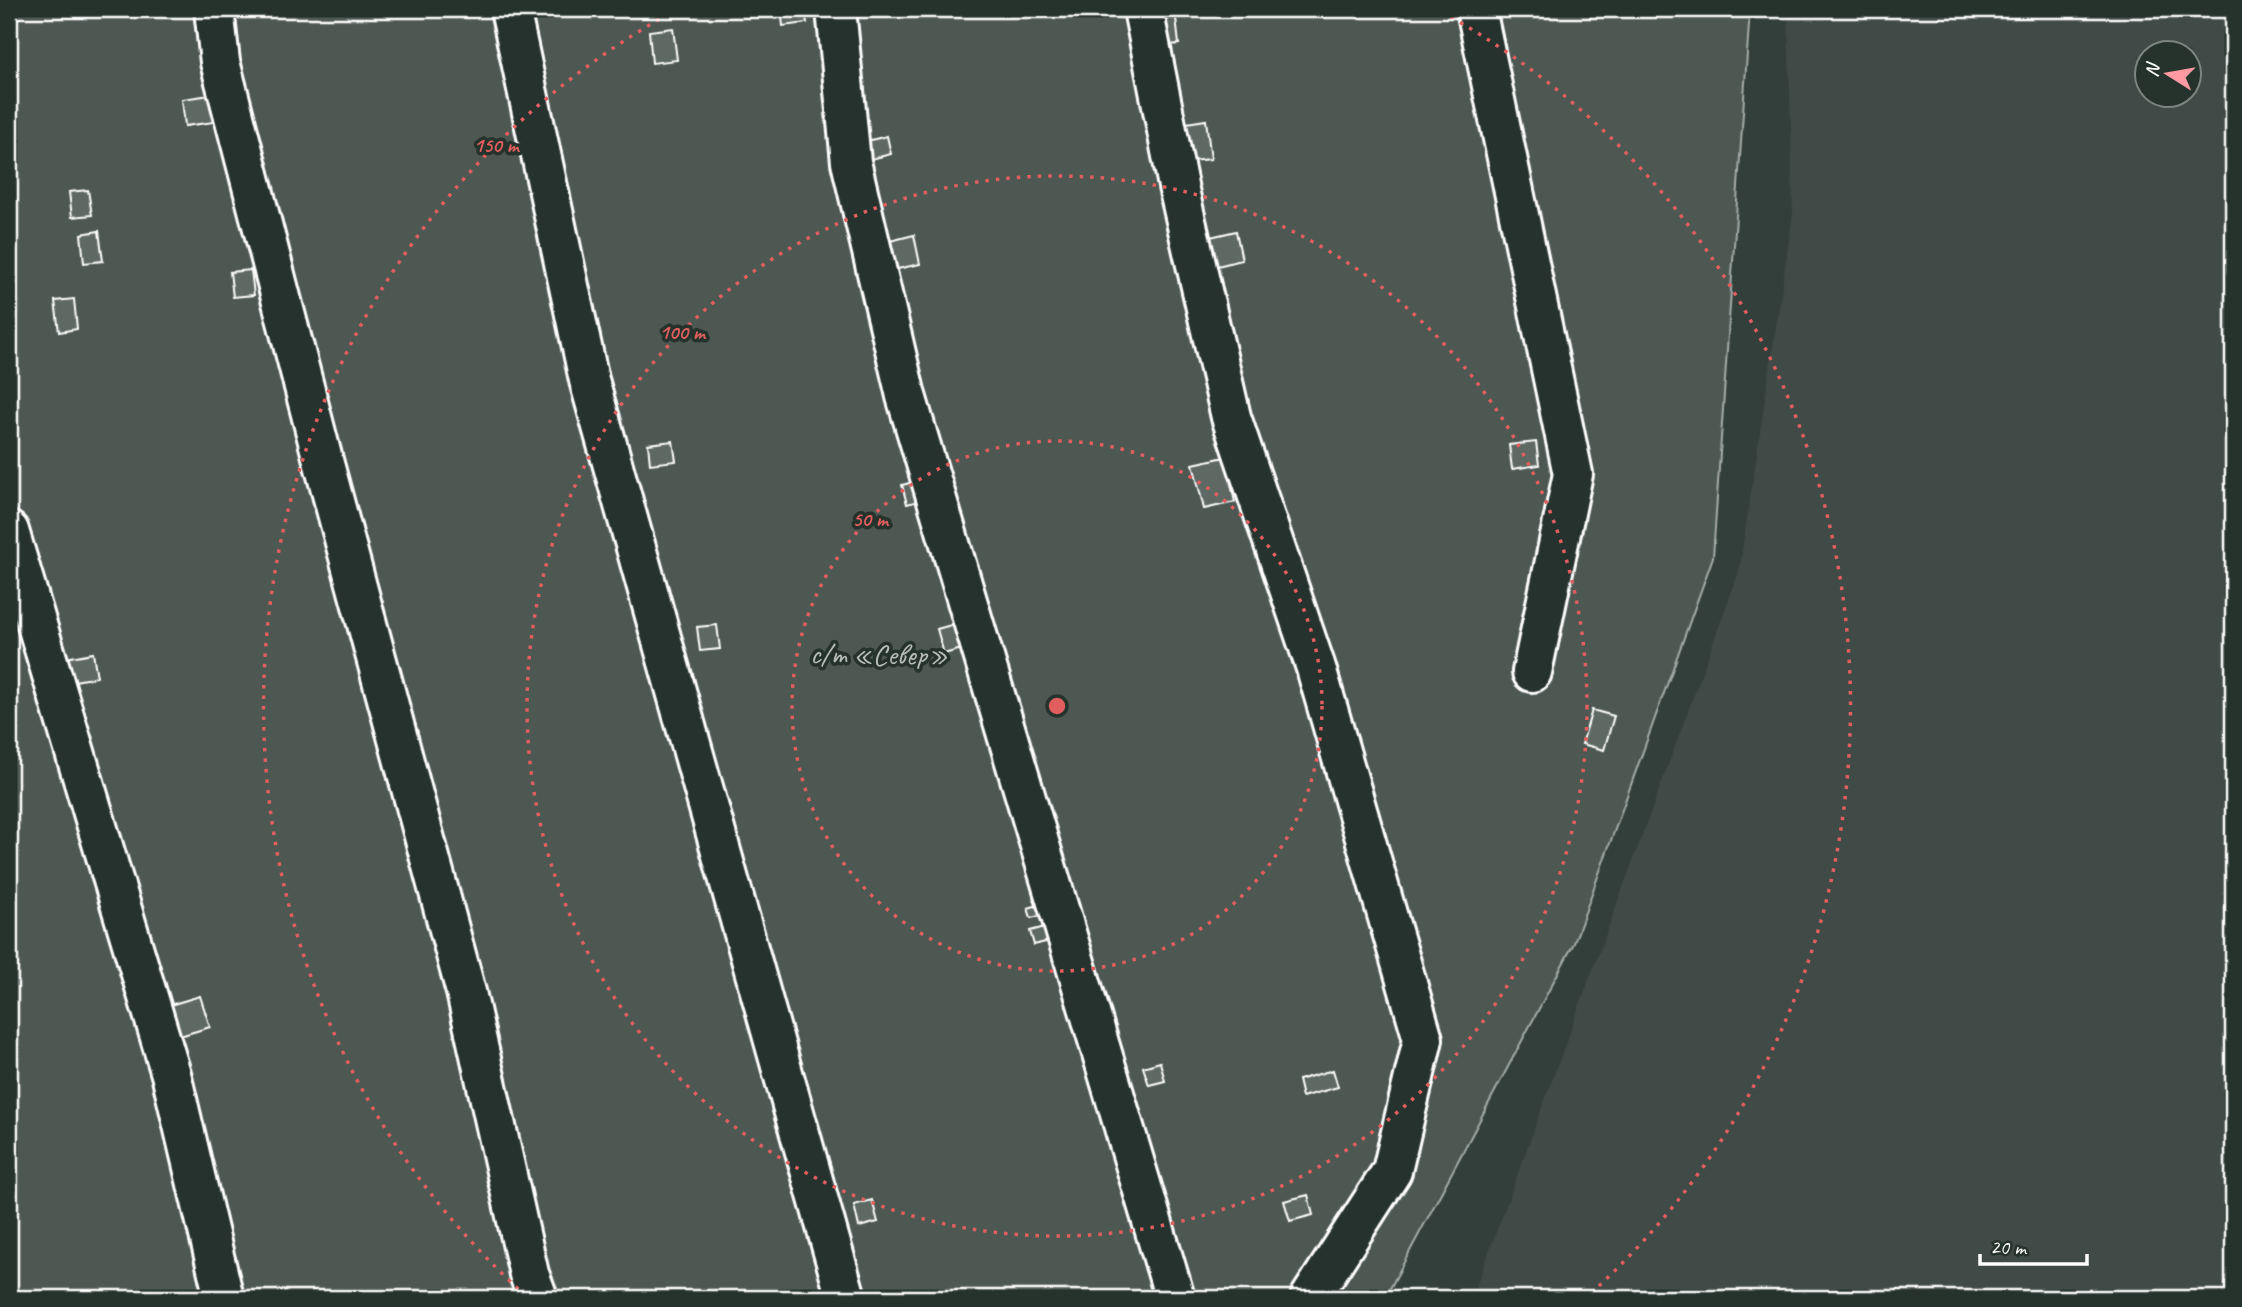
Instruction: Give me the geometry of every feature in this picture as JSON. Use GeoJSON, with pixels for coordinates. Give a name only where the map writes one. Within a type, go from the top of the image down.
{"type":"FeatureCollection","features":[{"type":"Feature","properties":{"kind":"lane"},"geometry":{"type":"LineString","coordinates":[[214,9],[219,62],[466,992],[529,1275],[538,1298]]}},
{"type":"Feature","properties":{"kind":"lane"},"geometry":{"type":"LineString","coordinates":[[510,9],[589,380],[846,1298]]}},
{"type":"Feature","properties":{"kind":"lane"},"geometry":{"type":"LineString","coordinates":[[836,9],[851,162],[906,396],[1175,1298]]}},
{"type":"Feature","properties":{"kind":"lane"},"geometry":{"type":"LineString","coordinates":[[1143,9],[1178,186],[1231,417],[1316,668],[1423,1039],[1392,1171],[1310,1298]]}},
{"type":"Feature","properties":{"kind":"lane"},"geometry":{"type":"LineString","coordinates":[[1476,9],[1573,474],[1532,672]]}},
{"type":"Feature","properties":{"kind":"lane"},"geometry":{"type":"LineString","coordinates":[[9,531],[170,1074],[224,1298]]}},
{"type":"Feature","properties":{"kind":"shaded area"},"geometry":{"type":"Polygon","coordinates":[[[1788,9],[2233,9],[2233,1298],[1472,1298],[1739,572],[1793,214],[1788,9]]]}},
{"type":"Feature","properties":{"kind":"green space","name":"с/т «Север»"},"geometry":{"type":"Polygon","coordinates":[[[9,9],[1750,9],[1713,557],[1574,943],[1385,1298],[9,1298],[9,9]]]}},
{"type":"Feature","properties":{"kind":"building"},"geometry":{"type":"Polygon","coordinates":[[[781,9],[805,9],[807,23],[783,26],[781,9]]]}},
{"type":"Feature","properties":{"kind":"building"},"geometry":{"type":"Polygon","coordinates":[[[1088,9],[1114,9],[1115,12],[1089,16],[1088,9]]]}},
{"type":"Feature","properties":{"kind":"building"},"geometry":{"type":"Polygon","coordinates":[[[1175,9],[1179,44],[1159,46],[1154,11],[1175,9]]]}},
{"type":"Feature","properties":{"kind":"building"},"geometry":{"type":"Polygon","coordinates":[[[673,28],[677,60],[652,63],[649,31],[673,28]]]}},
{"type":"Feature","properties":{"kind":"building"},"geometry":{"type":"Polygon","coordinates":[[[211,95],[214,122],[185,126],[182,99],[211,95]]]}},
{"type":"Feature","properties":{"kind":"building"},"geometry":{"type":"Polygon","coordinates":[[[1206,120],[1211,159],[1190,161],[1186,123],[1206,120]]]}},
{"type":"Feature","properties":{"kind":"building"},"geometry":{"type":"Polygon","coordinates":[[[887,136],[891,154],[867,160],[863,142],[887,136]]]}},
{"type":"Feature","properties":{"kind":"building"},"geometry":{"type":"Polygon","coordinates":[[[88,190],[92,215],[72,217],[69,192],[88,190]]]}},
{"type":"Feature","properties":{"kind":"building"},"geometry":{"type":"Polygon","coordinates":[[[99,231],[103,261],[84,263],[81,234],[99,231]]]}},
{"type":"Feature","properties":{"kind":"building"},"geometry":{"type":"Polygon","coordinates":[[[1236,231],[1242,260],[1213,267],[1206,238],[1236,231]]]}},
{"type":"Feature","properties":{"kind":"building"},"geometry":{"type":"Polygon","coordinates":[[[914,235],[920,264],[893,270],[886,242],[914,235]]]}},
{"type":"Feature","properties":{"kind":"building"},"geometry":{"type":"Polygon","coordinates":[[[251,270],[254,295],[233,297],[230,272],[251,270]]]}},
{"type":"Feature","properties":{"kind":"building"},"geometry":{"type":"Polygon","coordinates":[[[74,299],[77,329],[59,332],[55,301],[74,299]]]}},
{"type":"Feature","properties":{"kind":"building"},"geometry":{"type":"Polygon","coordinates":[[[673,441],[676,461],[650,464],[648,444],[673,441]]]}},
{"type":"Feature","properties":{"kind":"building"},"geometry":{"type":"Polygon","coordinates":[[[1536,442],[1539,465],[1512,469],[1509,445],[1536,442]]]}},
{"type":"Feature","properties":{"kind":"building"},"geometry":{"type":"Polygon","coordinates":[[[1225,457],[1235,502],[1204,509],[1193,464],[1225,457]]]}},
{"type":"Feature","properties":{"kind":"building"},"geometry":{"type":"Polygon","coordinates":[[[921,480],[926,499],[907,504],[902,485],[921,480]]]}},
{"type":"Feature","properties":{"kind":"building"},"geometry":{"type":"Polygon","coordinates":[[[962,622],[969,647],[944,654],[937,629],[962,622]]]}},
{"type":"Feature","properties":{"kind":"building"},"geometry":{"type":"Polygon","coordinates":[[[717,625],[720,649],[700,651],[697,627],[717,625]]]}},
{"type":"Feature","properties":{"kind":"building"},"geometry":{"type":"Polygon","coordinates":[[[93,653],[97,677],[69,682],[65,658],[93,653]]]}},
{"type":"Feature","properties":{"kind":"building"},"geometry":{"type":"Polygon","coordinates":[[[1592,710],[1614,716],[1604,750],[1582,744],[1592,710]]]}},
{"type":"Feature","properties":{"kind":"building"},"geometry":{"type":"Polygon","coordinates":[[[1049,902],[1052,913],[1031,918],[1028,908],[1049,902]]]}},
{"type":"Feature","properties":{"kind":"building"},"geometry":{"type":"Polygon","coordinates":[[[1049,926],[1053,940],[1034,945],[1030,931],[1049,926]]]}},
{"type":"Feature","properties":{"kind":"building"},"geometry":{"type":"Polygon","coordinates":[[[200,996],[210,1027],[180,1036],[170,1005],[200,996]]]}},
{"type":"Feature","properties":{"kind":"building"},"geometry":{"type":"Polygon","coordinates":[[[1160,1062],[1165,1081],[1149,1085],[1143,1067],[1160,1062]]]}},
{"type":"Feature","properties":{"kind":"building"},"geometry":{"type":"Polygon","coordinates":[[[1333,1070],[1338,1087],[1302,1097],[1298,1080],[1333,1070]]]}},
{"type":"Feature","properties":{"kind":"building"},"geometry":{"type":"Polygon","coordinates":[[[1308,1195],[1313,1215],[1290,1221],[1284,1201],[1308,1195]]]}},
{"type":"Feature","properties":{"kind":"building"},"geometry":{"type":"Polygon","coordinates":[[[872,1200],[878,1222],[859,1227],[854,1205],[872,1200]]]}}]}
